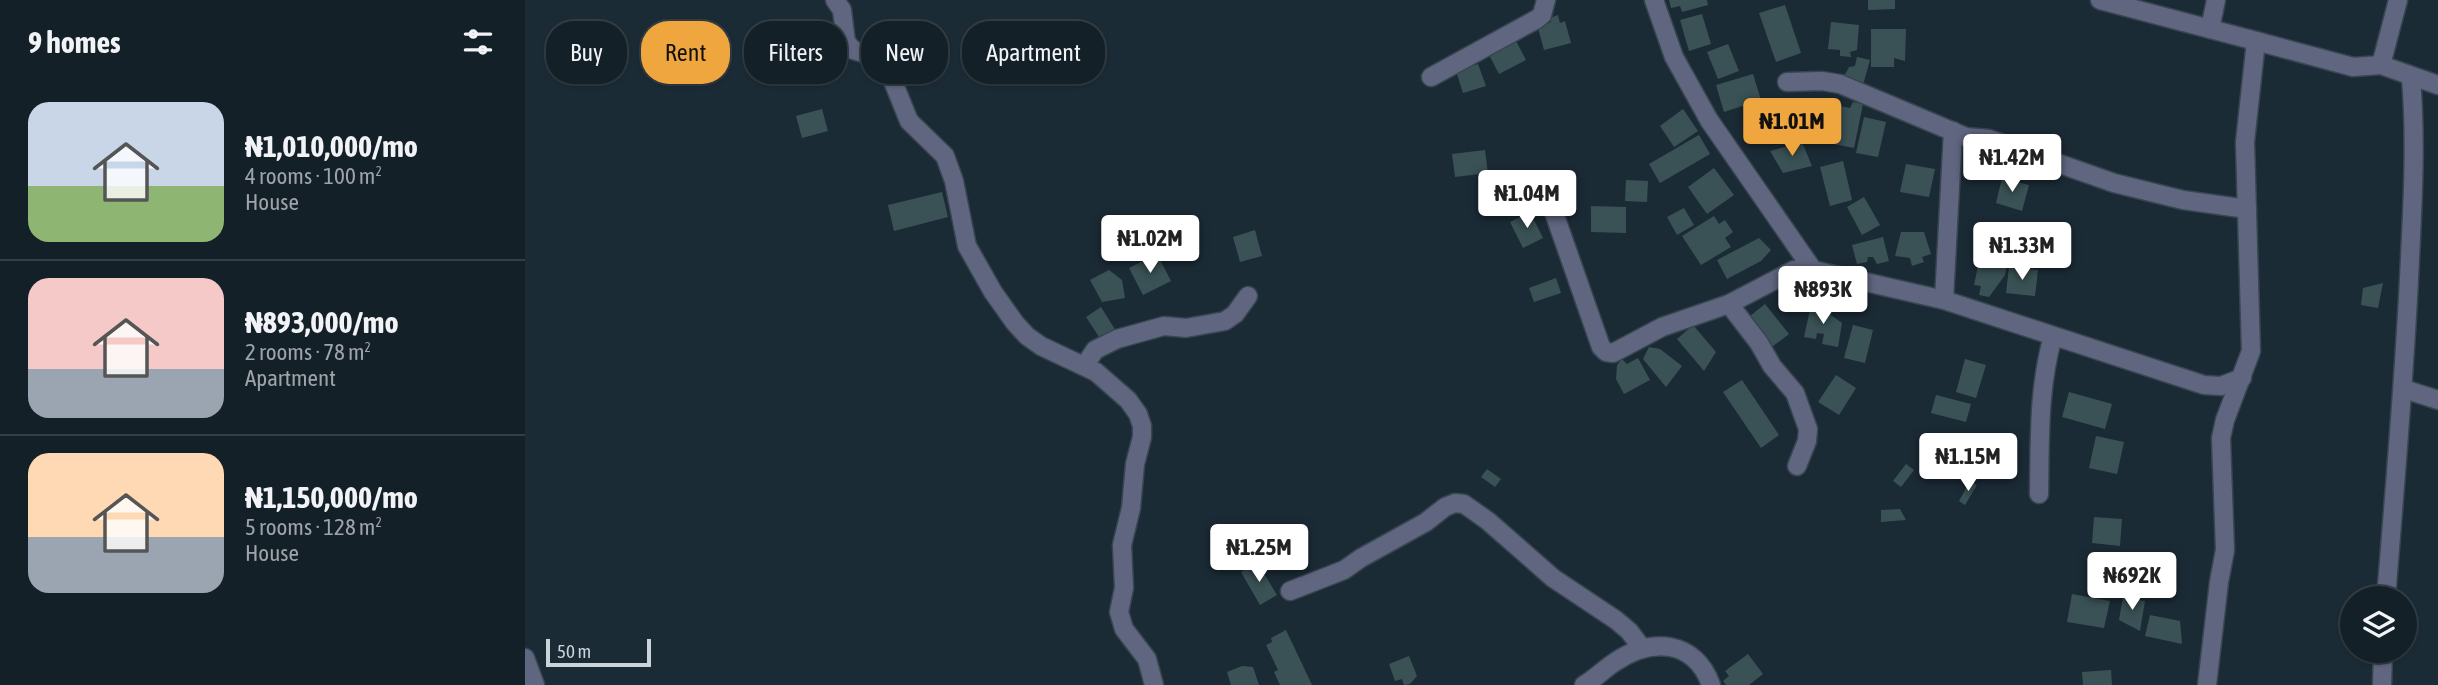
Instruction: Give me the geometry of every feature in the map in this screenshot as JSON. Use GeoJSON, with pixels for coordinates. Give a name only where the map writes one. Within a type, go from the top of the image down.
{"type":"FeatureCollection","features":[{"type":"Feature","properties":{"kind":"street"},"geometry":{"type":"LineString","coordinates":[[835,0],[842,10],[846,42],[853,50],[876,57],[886,64],[909,121],[945,156],[954,181],[967,246],[993,292],[1027,336],[1041,346],[1096,372],[1128,400],[1138,414],[1142,437],[1135,464],[1131,508],[1122,545],[1124,588],[1119,612],[1124,629],[1147,659],[1154,685]]}},
{"type":"Feature","properties":{"kind":"street"},"geometry":{"type":"LineString","coordinates":[[1431,77],[1537,19],[1542,15],[1546,0]]}},
{"type":"Feature","properties":{"kind":"street"},"geometry":{"type":"LineString","coordinates":[[1654,0],[1674,57],[1709,120],[1813,270]]}},
{"type":"Feature","properties":{"kind":"street"},"geometry":{"type":"LineString","coordinates":[[2100,0],[2353,67],[2381,65],[2411,78],[2438,85]]}},
{"type":"Feature","properties":{"kind":"street"},"geometry":{"type":"LineString","coordinates":[[2210,29],[2216,0]]}},
{"type":"Feature","properties":{"kind":"street"},"geometry":{"type":"LineString","coordinates":[[2381,65],[2398,0]]}},
{"type":"Feature","properties":{"kind":"street"},"geometry":{"type":"LineString","coordinates":[[2207,685],[2225,550],[2221,438],[2251,351],[2245,142],[2256,41]]}},
{"type":"Feature","properties":{"kind":"street"},"geometry":{"type":"LineString","coordinates":[[2387,586],[2404,389],[2414,185],[2415,124],[2411,78]]}},
{"type":"Feature","properties":{"kind":"street"},"geometry":{"type":"LineString","coordinates":[[1787,82],[1822,81],[1840,84],[1966,137],[1989,139],[2114,183],[2183,200],[2247,209]]}},
{"type":"Feature","properties":{"kind":"street"},"geometry":{"type":"LineString","coordinates":[[1944,300],[1953,131]]}},
{"type":"Feature","properties":{"kind":"street"},"geometry":{"type":"LineString","coordinates":[[1552,208],[1601,347],[1606,352],[1613,353],[1661,327],[1729,304],[1794,270],[1813,270],[1944,300],[2204,385],[2224,396],[2230,409]]}},
{"type":"Feature","properties":{"kind":"street"},"geometry":{"type":"LineString","coordinates":[[1085,365],[1095,350],[1117,339],[1164,326],[1187,328],[1225,321],[1248,296]]}},
{"type":"Feature","properties":{"kind":"street"},"geometry":{"type":"LineString","coordinates":[[1729,304],[1759,343],[1772,366],[1795,393],[1808,429],[1807,441],[1797,466]]}},
{"type":"Feature","properties":{"kind":"street"},"geometry":{"type":"LineString","coordinates":[[2039,494],[2041,394],[2053,336]]}},
{"type":"Feature","properties":{"kind":"street"},"geometry":{"type":"LineString","coordinates":[[2204,385],[2221,386],[2242,378]]}},
{"type":"Feature","properties":{"kind":"street"},"geometry":{"type":"LineString","coordinates":[[2404,389],[2438,400]]}},
{"type":"Feature","properties":{"kind":"street"},"geometry":{"type":"LineString","coordinates":[[1290,591],[1344,570],[1426,522],[1445,507],[1455,503],[1465,504],[1553,578],[1616,620],[1642,648]]}},
{"type":"Feature","properties":{"kind":"street"},"geometry":{"type":"LineString","coordinates":[[1584,685],[1616,661],[1642,648],[1680,648],[1692,654],[1707,674],[1711,685]]}},
{"type":"Feature","properties":{"kind":"street"},"geometry":{"type":"LineString","coordinates":[[525,658],[535,685]]}},
{"type":"Feature","properties":{"kind":"street"},"geometry":{"type":"LineString","coordinates":[[2382,685],[2383,663]]}},
{"type":"Feature","properties":{"kind":"building"},"geometry":{"type":"Polygon","coordinates":[[[1669,0],[1707,0],[1708,5],[1682,12],[1680,6],[1671,8],[1669,0]]]}},
{"type":"Feature","properties":{"kind":"building"},"geometry":{"type":"Polygon","coordinates":[[[1868,0],[1895,0],[1895,9],[1868,10],[1868,0]]]}},
{"type":"Feature","properties":{"kind":"building"},"geometry":{"type":"Polygon","coordinates":[[[1785,5],[1801,53],[1776,62],[1759,13],[1785,5]]]}},
{"type":"Feature","properties":{"kind":"building"},"geometry":{"type":"Polygon","coordinates":[[[1702,14],[1711,44],[1689,51],[1680,20],[1702,14]]]}},
{"type":"Feature","properties":{"kind":"building"},"geometry":{"type":"Polygon","coordinates":[[[1558,15],[1560,23],[1565,21],[1571,43],[1544,50],[1538,28],[1558,15]]]}},
{"type":"Feature","properties":{"kind":"building"},"geometry":{"type":"Polygon","coordinates":[[[1831,22],[1859,25],[1857,50],[1850,52],[1851,57],[1840,56],[1840,50],[1828,49],[1831,22]]]}},
{"type":"Feature","properties":{"kind":"building"},"geometry":{"type":"Polygon","coordinates":[[[1871,29],[1906,29],[1905,61],[1894,58],[1894,67],[1871,67],[1871,29]]]}},
{"type":"Feature","properties":{"kind":"building"},"geometry":{"type":"Polygon","coordinates":[[[1515,39],[1526,60],[1499,74],[1488,53],[1515,39]]]}},
{"type":"Feature","properties":{"kind":"building"},"geometry":{"type":"Polygon","coordinates":[[[1728,44],[1739,71],[1718,79],[1707,52],[1728,44]]]}},
{"type":"Feature","properties":{"kind":"building"},"geometry":{"type":"Polygon","coordinates":[[[1857,57],[1870,60],[1863,85],[1842,80],[1849,67],[1855,66],[1857,57]]]}},
{"type":"Feature","properties":{"kind":"building"},"geometry":{"type":"Polygon","coordinates":[[[1478,64],[1486,86],[1463,93],[1456,71],[1478,64]]]}},
{"type":"Feature","properties":{"kind":"building"},"geometry":{"type":"Polygon","coordinates":[[[1753,74],[1761,100],[1724,112],[1716,85],[1753,74]]]}},
{"type":"Feature","properties":{"kind":"building"},"geometry":{"type":"Polygon","coordinates":[[[1853,102],[1863,104],[1854,148],[1823,142],[1831,104],[1850,108],[1853,102]]]}},
{"type":"Feature","properties":{"kind":"building"},"geometry":{"type":"Polygon","coordinates":[[[1787,107],[1796,137],[1783,141],[1773,112],[1787,107]]]}},
{"type":"Feature","properties":{"kind":"building"},"geometry":{"type":"Polygon","coordinates":[[[822,109],[828,131],[802,138],[796,116],[822,109]]]}},
{"type":"Feature","properties":{"kind":"building"},"geometry":{"type":"Polygon","coordinates":[[[1683,109],[1698,131],[1674,147],[1660,126],[1683,109]]]}},
{"type":"Feature","properties":{"kind":"building"},"geometry":{"type":"Polygon","coordinates":[[[1864,117],[1886,122],[1878,157],[1856,153],[1864,117]]]}},
{"type":"Feature","properties":{"kind":"building"},"geometry":{"type":"Polygon","coordinates":[[[1699,135],[1710,154],[1660,183],[1649,164],[1699,135]]]}},
{"type":"Feature","properties":{"kind":"building"},"geometry":{"type":"Polygon","coordinates":[[[1802,142],[1812,166],[1783,173],[1770,151],[1802,142]]]}},
{"type":"Feature","properties":{"kind":"building"},"geometry":{"type":"Polygon","coordinates":[[[1485,150],[1488,173],[1455,177],[1452,154],[1485,150]]]}},
{"type":"Feature","properties":{"kind":"building"},"geometry":{"type":"Polygon","coordinates":[[[1843,161],[1852,200],[1830,206],[1820,167],[1843,161]]]}},
{"type":"Feature","properties":{"kind":"building"},"geometry":{"type":"Polygon","coordinates":[[[1906,164],[1935,169],[1929,197],[1900,192],[1906,164]]]}},
{"type":"Feature","properties":{"kind":"building"},"geometry":{"type":"Polygon","coordinates":[[[1714,168],[1734,195],[1707,214],[1688,187],[1714,168]]]}},
{"type":"Feature","properties":{"kind":"building"},"geometry":{"type":"Polygon","coordinates":[[[2002,178],[2029,185],[2022,211],[1996,203],[2002,178]]]}},
{"type":"Feature","properties":{"kind":"building"},"geometry":{"type":"Polygon","coordinates":[[[1626,180],[1648,181],[1647,202],[1625,201],[1626,180]]]}},
{"type":"Feature","properties":{"kind":"building"},"geometry":{"type":"Polygon","coordinates":[[[942,192],[948,217],[894,231],[888,205],[942,192]]]}},
{"type":"Feature","properties":{"kind":"building"},"geometry":{"type":"Polygon","coordinates":[[[1525,193],[1530,203],[1513,211],[1508,201],[1525,193]]]}},
{"type":"Feature","properties":{"kind":"building"},"geometry":{"type":"Polygon","coordinates":[[[1864,197],[1880,225],[1862,235],[1847,207],[1864,197]]]}},
{"type":"Feature","properties":{"kind":"building"},"geometry":{"type":"Polygon","coordinates":[[[1591,206],[1626,207],[1626,233],[1591,232],[1591,206]]]}},
{"type":"Feature","properties":{"kind":"building"},"geometry":{"type":"Polygon","coordinates":[[[1684,208],[1694,225],[1677,235],[1667,217],[1684,208]]]}},
{"type":"Feature","properties":{"kind":"building"},"geometry":{"type":"Polygon","coordinates":[[[1530,212],[1543,238],[1523,248],[1510,222],[1530,212]]]}},
{"type":"Feature","properties":{"kind":"building"},"geometry":{"type":"Polygon","coordinates":[[[1714,216],[1719,224],[1725,220],[1733,232],[1725,238],[1731,247],[1701,265],[1682,236],[1714,216]]]}},
{"type":"Feature","properties":{"kind":"building"},"geometry":{"type":"Polygon","coordinates":[[[1255,230],[1262,256],[1240,262],[1233,237],[1255,230]]]}},
{"type":"Feature","properties":{"kind":"building"},"geometry":{"type":"Polygon","coordinates":[[[1901,232],[1924,232],[1931,254],[1922,257],[1924,262],[1912,266],[1910,258],[1895,256],[1901,232]]]}},
{"type":"Feature","properties":{"kind":"building"},"geometry":{"type":"Polygon","coordinates":[[[1883,237],[1889,261],[1877,264],[1873,257],[1868,257],[1867,262],[1857,264],[1852,245],[1883,237]]]}},
{"type":"Feature","properties":{"kind":"building"},"geometry":{"type":"Polygon","coordinates":[[[1759,238],[1771,250],[1761,261],[1727,279],[1717,260],[1759,238]]]}},
{"type":"Feature","properties":{"kind":"building"},"geometry":{"type":"Polygon","coordinates":[[[1157,254],[1171,281],[1143,295],[1129,268],[1157,254]]]}},
{"type":"Feature","properties":{"kind":"building"},"geometry":{"type":"Polygon","coordinates":[[[1980,256],[2008,261],[2005,275],[1989,297],[1979,295],[1981,286],[1974,285],[1980,256]]]}},
{"type":"Feature","properties":{"kind":"building"},"geometry":{"type":"Polygon","coordinates":[[[2009,267],[2038,270],[2035,296],[2006,293],[2009,267]]]}},
{"type":"Feature","properties":{"kind":"building"},"geometry":{"type":"Polygon","coordinates":[[[1109,270],[1122,280],[1125,298],[1102,302],[1090,280],[1109,270]]]}},
{"type":"Feature","properties":{"kind":"building"},"geometry":{"type":"Polygon","coordinates":[[[1556,278],[1561,293],[1534,302],[1529,288],[1556,278]]]}},
{"type":"Feature","properties":{"kind":"building"},"geometry":{"type":"Polygon","coordinates":[[[2383,283],[2378,308],[2361,305],[2363,288],[2383,283]]]}},
{"type":"Feature","properties":{"kind":"building"},"geometry":{"type":"Polygon","coordinates":[[[1831,285],[1843,286],[1842,299],[1830,298],[1831,285]]]}},
{"type":"Feature","properties":{"kind":"building"},"geometry":{"type":"Polygon","coordinates":[[[1765,304],[1789,334],[1768,350],[1745,320],[1765,304]]]}},
{"type":"Feature","properties":{"kind":"building"},"geometry":{"type":"Polygon","coordinates":[[[1811,305],[1832,309],[1831,315],[1842,323],[1838,347],[1822,344],[1824,334],[1817,333],[1816,339],[1804,337],[1811,305]]]}},
{"type":"Feature","properties":{"kind":"building"},"geometry":{"type":"Polygon","coordinates":[[[1101,307],[1116,331],[1101,340],[1086,317],[1101,307]]]}},
{"type":"Feature","properties":{"kind":"building"},"geometry":{"type":"Polygon","coordinates":[[[1693,325],[1716,352],[1704,371],[1677,339],[1693,325]]]}},
{"type":"Feature","properties":{"kind":"building"},"geometry":{"type":"Polygon","coordinates":[[[1853,325],[1873,330],[1865,363],[1844,358],[1853,325]]]}},
{"type":"Feature","properties":{"kind":"building"},"geometry":{"type":"Polygon","coordinates":[[[1649,347],[1660,349],[1682,366],[1666,387],[1643,359],[1649,347]]]}},
{"type":"Feature","properties":{"kind":"building"},"geometry":{"type":"Polygon","coordinates":[[[1638,358],[1650,380],[1624,394],[1616,379],[1617,365],[1622,359],[1627,364],[1638,358]]]}},
{"type":"Feature","properties":{"kind":"building"},"geometry":{"type":"Polygon","coordinates":[[[1965,359],[1986,365],[1976,398],[1956,392],[1965,359]]]}},
{"type":"Feature","properties":{"kind":"building"},"geometry":{"type":"Polygon","coordinates":[[[1836,375],[1856,388],[1839,415],[1818,402],[1836,375]]]}},
{"type":"Feature","properties":{"kind":"building"},"geometry":{"type":"Polygon","coordinates":[[[1742,380],[1779,435],[1761,448],[1723,392],[1742,380]]]}},
{"type":"Feature","properties":{"kind":"building"},"geometry":{"type":"Polygon","coordinates":[[[2069,392],[2112,404],[2105,429],[2062,417],[2069,392]]]}},
{"type":"Feature","properties":{"kind":"building"},"geometry":{"type":"Polygon","coordinates":[[[1936,395],[1971,404],[1966,422],[1931,413],[1936,395]]]}},
{"type":"Feature","properties":{"kind":"building"},"geometry":{"type":"Polygon","coordinates":[[[2096,436],[2124,442],[2117,474],[2089,468],[2096,436]]]}},
{"type":"Feature","properties":{"kind":"building"},"geometry":{"type":"Polygon","coordinates":[[[1906,464],[1914,470],[1901,487],[1893,481],[1906,464]]]}},
{"type":"Feature","properties":{"kind":"building"},"geometry":{"type":"Polygon","coordinates":[[[1487,469],[1501,479],[1495,487],[1481,477],[1487,469]]]}},
{"type":"Feature","properties":{"kind":"building"},"geometry":{"type":"Polygon","coordinates":[[[1970,481],[1977,485],[1965,505],[1959,501],[1970,481]]]}},
{"type":"Feature","properties":{"kind":"building"},"geometry":{"type":"Polygon","coordinates":[[[1900,509],[1906,520],[1881,522],[1881,510],[1900,509]]]}},
{"type":"Feature","properties":{"kind":"building"},"geometry":{"type":"Polygon","coordinates":[[[2094,517],[2122,519],[2120,546],[2092,543],[2094,517]]]}},
{"type":"Feature","properties":{"kind":"building"},"geometry":{"type":"Polygon","coordinates":[[[1257,562],[1277,595],[1260,605],[1241,572],[1257,562]]]}},
{"type":"Feature","properties":{"kind":"building"},"geometry":{"type":"Polygon","coordinates":[[[2072,594],[2110,601],[2104,628],[2067,622],[2072,594]]]}},
{"type":"Feature","properties":{"kind":"building"},"geometry":{"type":"Polygon","coordinates":[[[2123,597],[2145,601],[2140,631],[2119,620],[2123,597]]]}},
{"type":"Feature","properties":{"kind":"building"},"geometry":{"type":"Polygon","coordinates":[[[2150,615],[2180,621],[2182,644],[2145,636],[2150,615]]]}},
{"type":"Feature","properties":{"kind":"building"},"geometry":{"type":"Polygon","coordinates":[[[1286,630],[1312,685],[1280,685],[1274,672],[1278,670],[1266,645],[1272,642],[1271,638],[1286,630]]]}},
{"type":"Feature","properties":{"kind":"building"},"geometry":{"type":"Polygon","coordinates":[[[1748,654],[1763,674],[1749,685],[1726,685],[1723,681],[1729,676],[1725,671],[1748,654]]]}},
{"type":"Feature","properties":{"kind":"building"},"geometry":{"type":"Polygon","coordinates":[[[1409,656],[1417,676],[1410,684],[1404,685],[1402,679],[1395,681],[1389,664],[1409,656]]]}},
{"type":"Feature","properties":{"kind":"building"},"geometry":{"type":"Polygon","coordinates":[[[1242,666],[1253,667],[1259,685],[1231,685],[1227,672],[1242,666]]]}},
{"type":"Feature","properties":{"kind":"building"},"geometry":{"type":"Polygon","coordinates":[[[2111,670],[2112,685],[2083,685],[2082,672],[2111,670]]]}}]}
